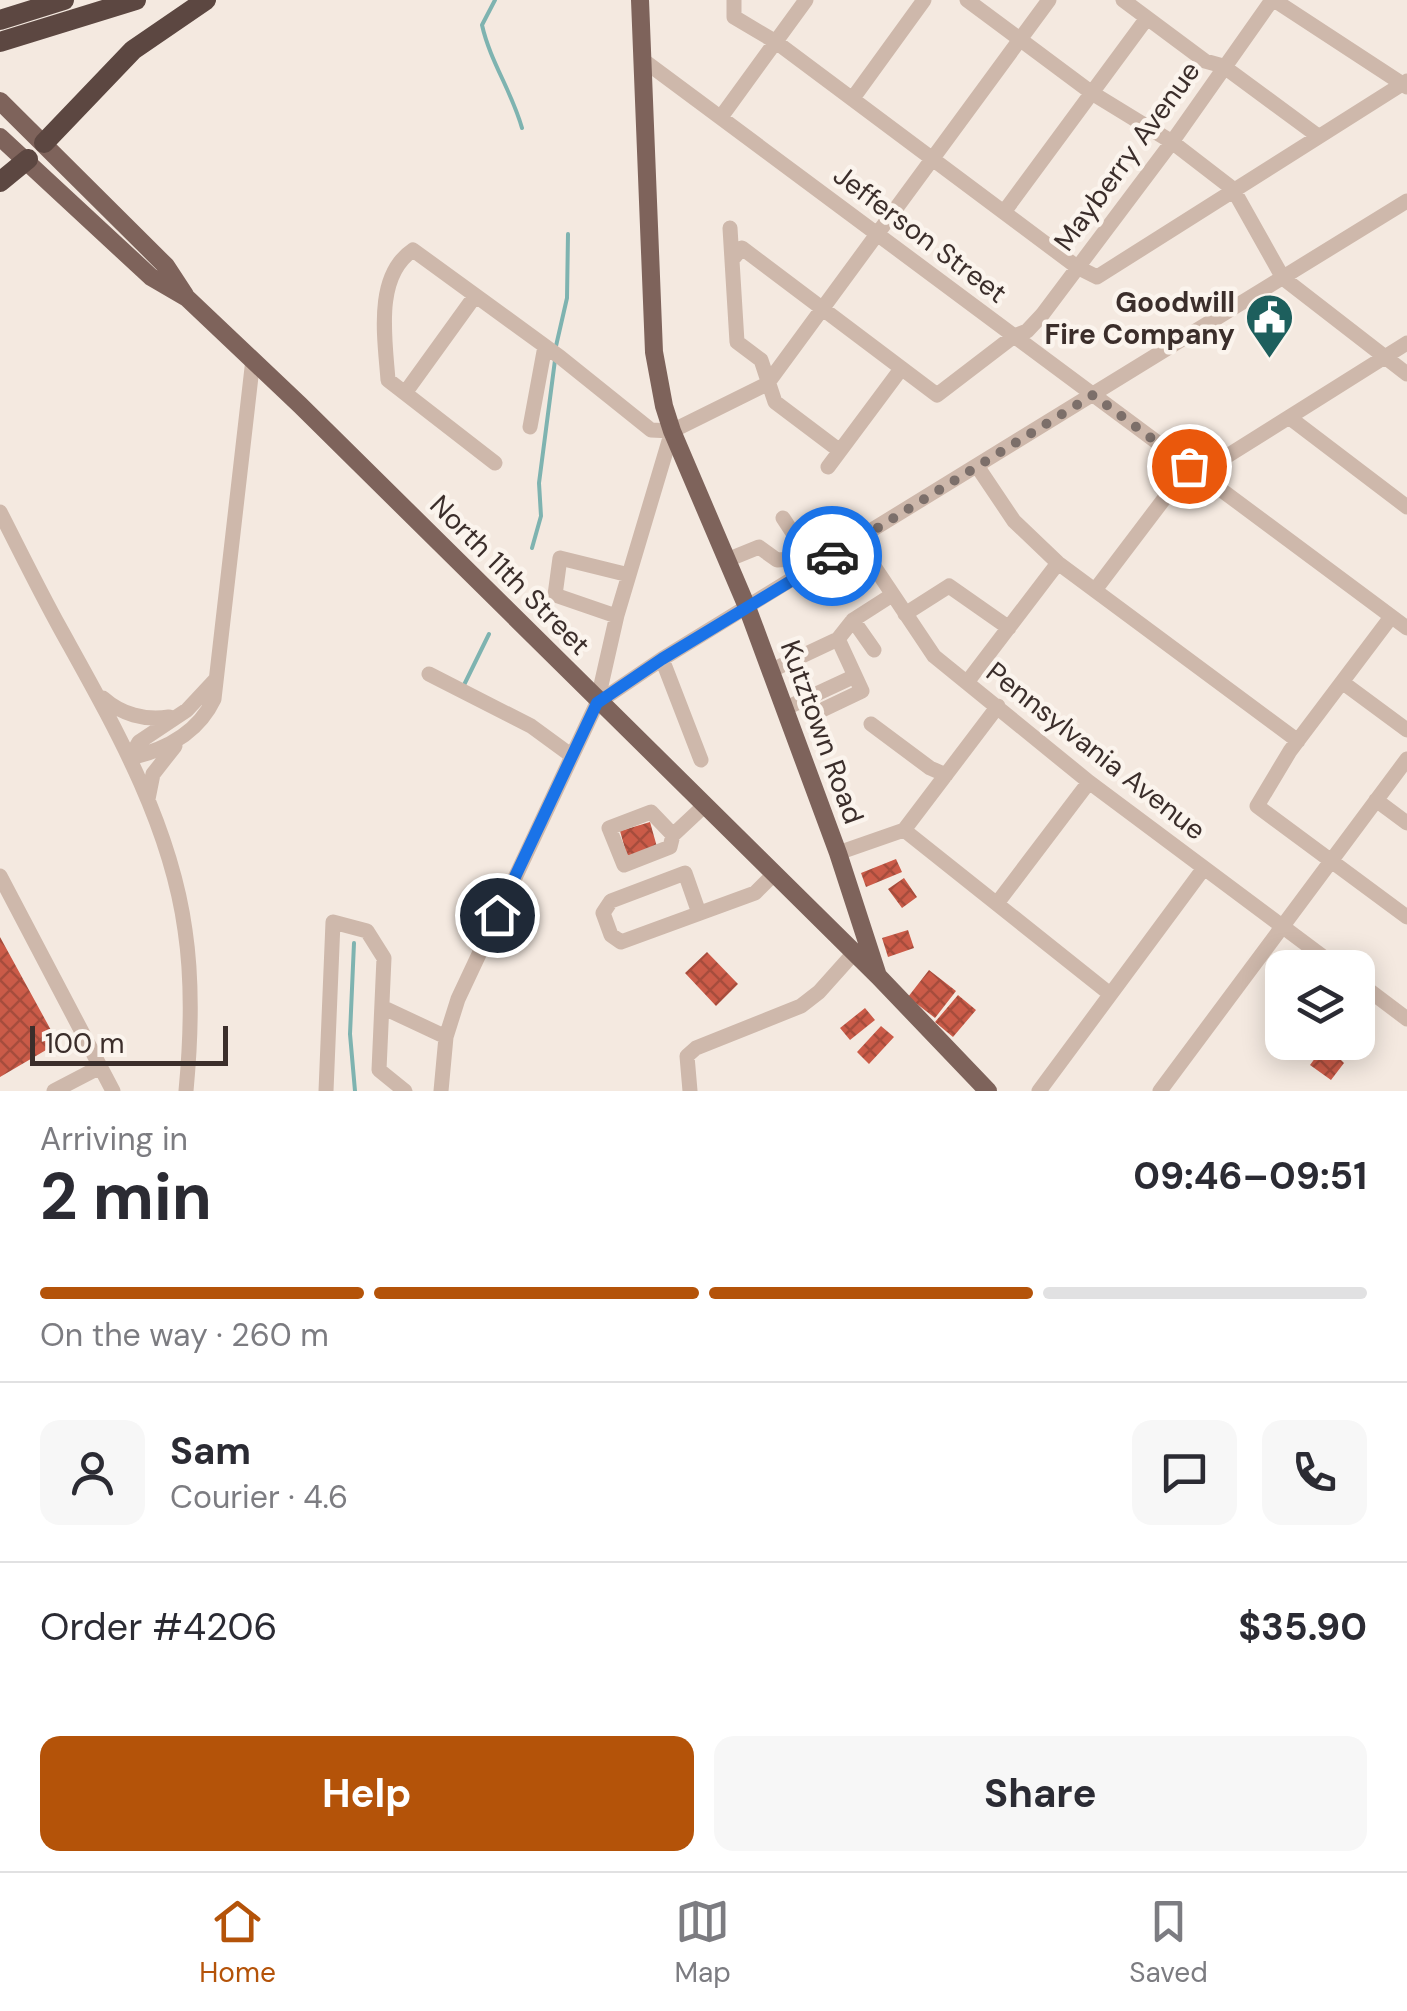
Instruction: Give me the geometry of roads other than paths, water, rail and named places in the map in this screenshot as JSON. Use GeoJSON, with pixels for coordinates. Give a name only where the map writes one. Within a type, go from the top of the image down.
{"type":"FeatureCollection","features":[{"type":"Feature","properties":{"kind":"highway"},"geometry":{"type":"LineString","coordinates":[[0,20],[64,0]]}},
{"type":"Feature","properties":{"kind":"highway"},"geometry":{"type":"LineString","coordinates":[[0,42],[136,0]]}},
{"type":"Feature","properties":{"kind":"highway"},"geometry":{"type":"LineString","coordinates":[[44,143],[134,50],[206,0]]}},
{"type":"Feature","properties":{"kind":"highway"},"geometry":{"type":"LineString","coordinates":[[0,182],[28,160]]}},
{"type":"Feature","properties":{"kind":"main road","name":"Kutztown Road"},"geometry":{"type":"LineString","coordinates":[[640,0],[654,352],[672,431],[747,607],[838,853],[878,976],[988,1091]]}},
{"type":"Feature","properties":{"kind":"main road","name":"North 11th Street"},"geometry":{"type":"LineString","coordinates":[[0,101],[166,266],[187,298]]}},
{"type":"Feature","properties":{"kind":"main road","name":"North 11th Street"},"geometry":{"type":"LineString","coordinates":[[0,137],[150,276],[187,298],[253,359],[878,976]]}},
{"type":"Feature","properties":{"kind":"main road"},"geometry":{"type":"LineString","coordinates":[[28,160],[44,143]]}},
{"type":"Feature","properties":{"kind":"street"},"geometry":{"type":"LineString","coordinates":[[734,0],[734,17],[776,42],[1077,267],[1098,278],[1406,84],[1273,0]]}},
{"type":"Feature","properties":{"kind":"street"},"geometry":{"type":"LineString","coordinates":[[721,117],[806,0]]}},
{"type":"Feature","properties":{"kind":"street"},"geometry":{"type":"LineString","coordinates":[[852,98],[924,0]]}},
{"type":"Feature","properties":{"kind":"street"},"geometry":{"type":"LineString","coordinates":[[966,0],[1092,93],[1172,142],[1234,189],[1282,278],[1407,374]]}},
{"type":"Feature","properties":{"kind":"street"},"geometry":{"type":"LineString","coordinates":[[495,463],[388,380],[384,320],[389,285],[402,257],[413,250],[560,357],[651,430],[672,431],[767,384],[1048,0]]}},
{"type":"Feature","properties":{"kind":"street"},"geometry":{"type":"LineString","coordinates":[[1123,0],[1205,61],[1223,66],[1318,136]]}},
{"type":"Feature","properties":{"kind":"street","name":"Mayberry Avenue"},"geometry":{"type":"LineString","coordinates":[[732,260],[742,248],[937,395],[1032,326],[1172,142],[1273,0]]}},
{"type":"Feature","properties":{"kind":"street"},"geometry":{"type":"LineString","coordinates":[[1004,212],[1148,18]]}},
{"type":"Feature","properties":{"kind":"street","name":"Jefferson Street"},"geometry":{"type":"LineString","coordinates":[[643,60],[1407,628]]}},
{"type":"Feature","properties":{"kind":"street"},"geometry":{"type":"LineString","coordinates":[[597,703],[662,659],[1407,201]]}},
{"type":"Feature","properties":{"kind":"street"},"geometry":{"type":"LineString","coordinates":[[730,228],[737,342],[761,360],[775,402],[840,451]]}},
{"type":"Feature","properties":{"kind":"street"},"geometry":{"type":"LineString","coordinates":[[405,394],[476,296]]}},
{"type":"Feature","properties":{"kind":"street"},"geometry":{"type":"LineString","coordinates":[[1095,590],[1194,470],[1290,418],[1407,343]]}},
{"type":"Feature","properties":{"kind":"street"},"geometry":{"type":"LineString","coordinates":[[530,426],[545,346]]}},
{"type":"Feature","properties":{"kind":"street"},"geometry":{"type":"LineString","coordinates":[[150,808],[147,795],[153,774],[210,706],[218,677],[253,359]]}},
{"type":"Feature","properties":{"kind":"street"},"geometry":{"type":"LineString","coordinates":[[828,468],[901,368]]}},
{"type":"Feature","properties":{"kind":"street"},"geometry":{"type":"LineString","coordinates":[[1290,418],[1407,507]]}},
{"type":"Feature","properties":{"kind":"street"},"geometry":{"type":"LineString","coordinates":[[441,1091],[446,1037],[467,978],[597,703],[616,616],[672,431]]}},
{"type":"Feature","properties":{"kind":"street"},"geometry":{"type":"LineString","coordinates":[[977,466],[1014,521],[1058,563],[1298,742]]}},
{"type":"Feature","properties":{"kind":"street"},"geometry":{"type":"LineString","coordinates":[[0,512],[130,758],[172,870],[186,930],[190,998],[186,1091]]}},
{"type":"Feature","properties":{"kind":"street"},"geometry":{"type":"LineString","coordinates":[[728,560],[755,541],[776,560],[792,559],[802,547],[783,518]]}},
{"type":"Feature","properties":{"kind":"street","name":"Pennsylvania Avenue"},"geometry":{"type":"LineString","coordinates":[[857,540],[934,656],[1089,782],[1314,950]]}},
{"type":"Feature","properties":{"kind":"street"},"geometry":{"type":"LineString","coordinates":[[616,616],[555,595],[560,558],[628,575]]}},
{"type":"Feature","properties":{"kind":"street"},"geometry":{"type":"LineString","coordinates":[[792,559],[801,574]]}},
{"type":"Feature","properties":{"kind":"street"},"geometry":{"type":"LineString","coordinates":[[968,681],[1058,563]]}},
{"type":"Feature","properties":{"kind":"street"},"geometry":{"type":"LineString","coordinates":[[904,614],[949,586],[1009,628]]}},
{"type":"Feature","properties":{"kind":"street"},"geometry":{"type":"LineString","coordinates":[[770,670],[838,639],[853,620],[892,595]]}},
{"type":"Feature","properties":{"kind":"street"},"geometry":{"type":"LineString","coordinates":[[1391,616],[1298,742],[1257,806],[1404,910]]}},
{"type":"Feature","properties":{"kind":"street"},"geometry":{"type":"LineString","coordinates":[[853,620],[874,650]]}},
{"type":"Feature","properties":{"kind":"street"},"geometry":{"type":"LineString","coordinates":[[820,711],[862,691],[838,639]]}},
{"type":"Feature","properties":{"kind":"street"},"geometry":{"type":"LineString","coordinates":[[662,659],[701,760]]}},
{"type":"Feature","properties":{"kind":"street"},"geometry":{"type":"LineString","coordinates":[[429,674],[531,726],[572,756]]}},
{"type":"Feature","properties":{"kind":"street"},"geometry":{"type":"LineString","coordinates":[[784,709],[855,676]]}},
{"type":"Feature","properties":{"kind":"street"},"geometry":{"type":"LineString","coordinates":[[130,758],[140,742],[187,710],[218,677]]}},
{"type":"Feature","properties":{"kind":"street"},"geometry":{"type":"LineString","coordinates":[[1342,682],[1407,730]]}},
{"type":"Feature","properties":{"kind":"street"},"geometry":{"type":"LineString","coordinates":[[98,694],[113,707],[139,716],[163,718],[187,710]]}},
{"type":"Feature","properties":{"kind":"street"},"geometry":{"type":"LineString","coordinates":[[838,853],[904,830],[998,706]]}},
{"type":"Feature","properties":{"kind":"street"},"geometry":{"type":"LineString","coordinates":[[870,724],[930,768],[946,775]]}},
{"type":"Feature","properties":{"kind":"street"},"geometry":{"type":"LineString","coordinates":[[130,758],[182,738]]}},
{"type":"Feature","properties":{"kind":"street"},"geometry":{"type":"LineString","coordinates":[[1163,1090],[1407,759]]}},
{"type":"Feature","properties":{"kind":"street"},"geometry":{"type":"LineString","coordinates":[[998,902],[1089,782]]}},
{"type":"Feature","properties":{"kind":"street"},"geometry":{"type":"LineString","coordinates":[[1376,800],[1407,824]]}},
{"type":"Feature","properties":{"kind":"street"},"geometry":{"type":"LineString","coordinates":[[673,835],[704,806]]}},
{"type":"Feature","properties":{"kind":"street"},"geometry":{"type":"LineString","coordinates":[[904,830],[1110,994]]}},
{"type":"Feature","properties":{"kind":"street"},"geometry":{"type":"LineString","coordinates":[[1039,1091],[1204,868]]}},
{"type":"Feature","properties":{"kind":"street"},"geometry":{"type":"LineString","coordinates":[[699,913],[685,874],[611,901],[603,913],[610,935],[621,942],[755,893],[774,874]]}},
{"type":"Feature","properties":{"kind":"street"},"geometry":{"type":"LineString","coordinates":[[0,876],[113,1091]]}},
{"type":"Feature","properties":{"kind":"street"},"geometry":{"type":"LineString","coordinates":[[326,1091],[333,922],[367,931],[384,958],[379,1070],[405,1091]]}},
{"type":"Feature","properties":{"kind":"street"},"geometry":{"type":"LineString","coordinates":[[690,1091],[687,1056],[696,1048],[800,1006],[819,992],[853,954]]}},
{"type":"Feature","properties":{"kind":"street"},"geometry":{"type":"LineString","coordinates":[[1375,995],[1407,1020]]}},
{"type":"Feature","properties":{"kind":"street"},"geometry":{"type":"LineString","coordinates":[[382,1007],[446,1037]]}},
{"type":"Feature","properties":{"kind":"street"},"geometry":{"type":"LineString","coordinates":[[54,1091],[100,1067]]}},
{"type":"Feature","properties":{"kind":"waterway"},"geometry":{"type":"LineString","coordinates":[[495,0],[482,25],[522,128]]}},
{"type":"Feature","properties":{"kind":"waterway"},"geometry":{"type":"LineString","coordinates":[[556,346],[567,298],[568,234]]}},
{"type":"Feature","properties":{"kind":"waterway"},"geometry":{"type":"LineString","coordinates":[[532,548],[541,516],[539,483],[555,360]]}},
{"type":"Feature","properties":{"kind":"waterway"},"geometry":{"type":"LineString","coordinates":[[463,687],[489,634]]}},
{"type":"Feature","properties":{"kind":"waterway"},"geometry":{"type":"LineString","coordinates":[[354,943],[350,1034],[355,1091]]}},
{"type":"Feature","properties":{"kind":"place","name":"Goodwill Fire Company"},"geometry":{"type":"Point","coordinates":[1270,360]}}]}
